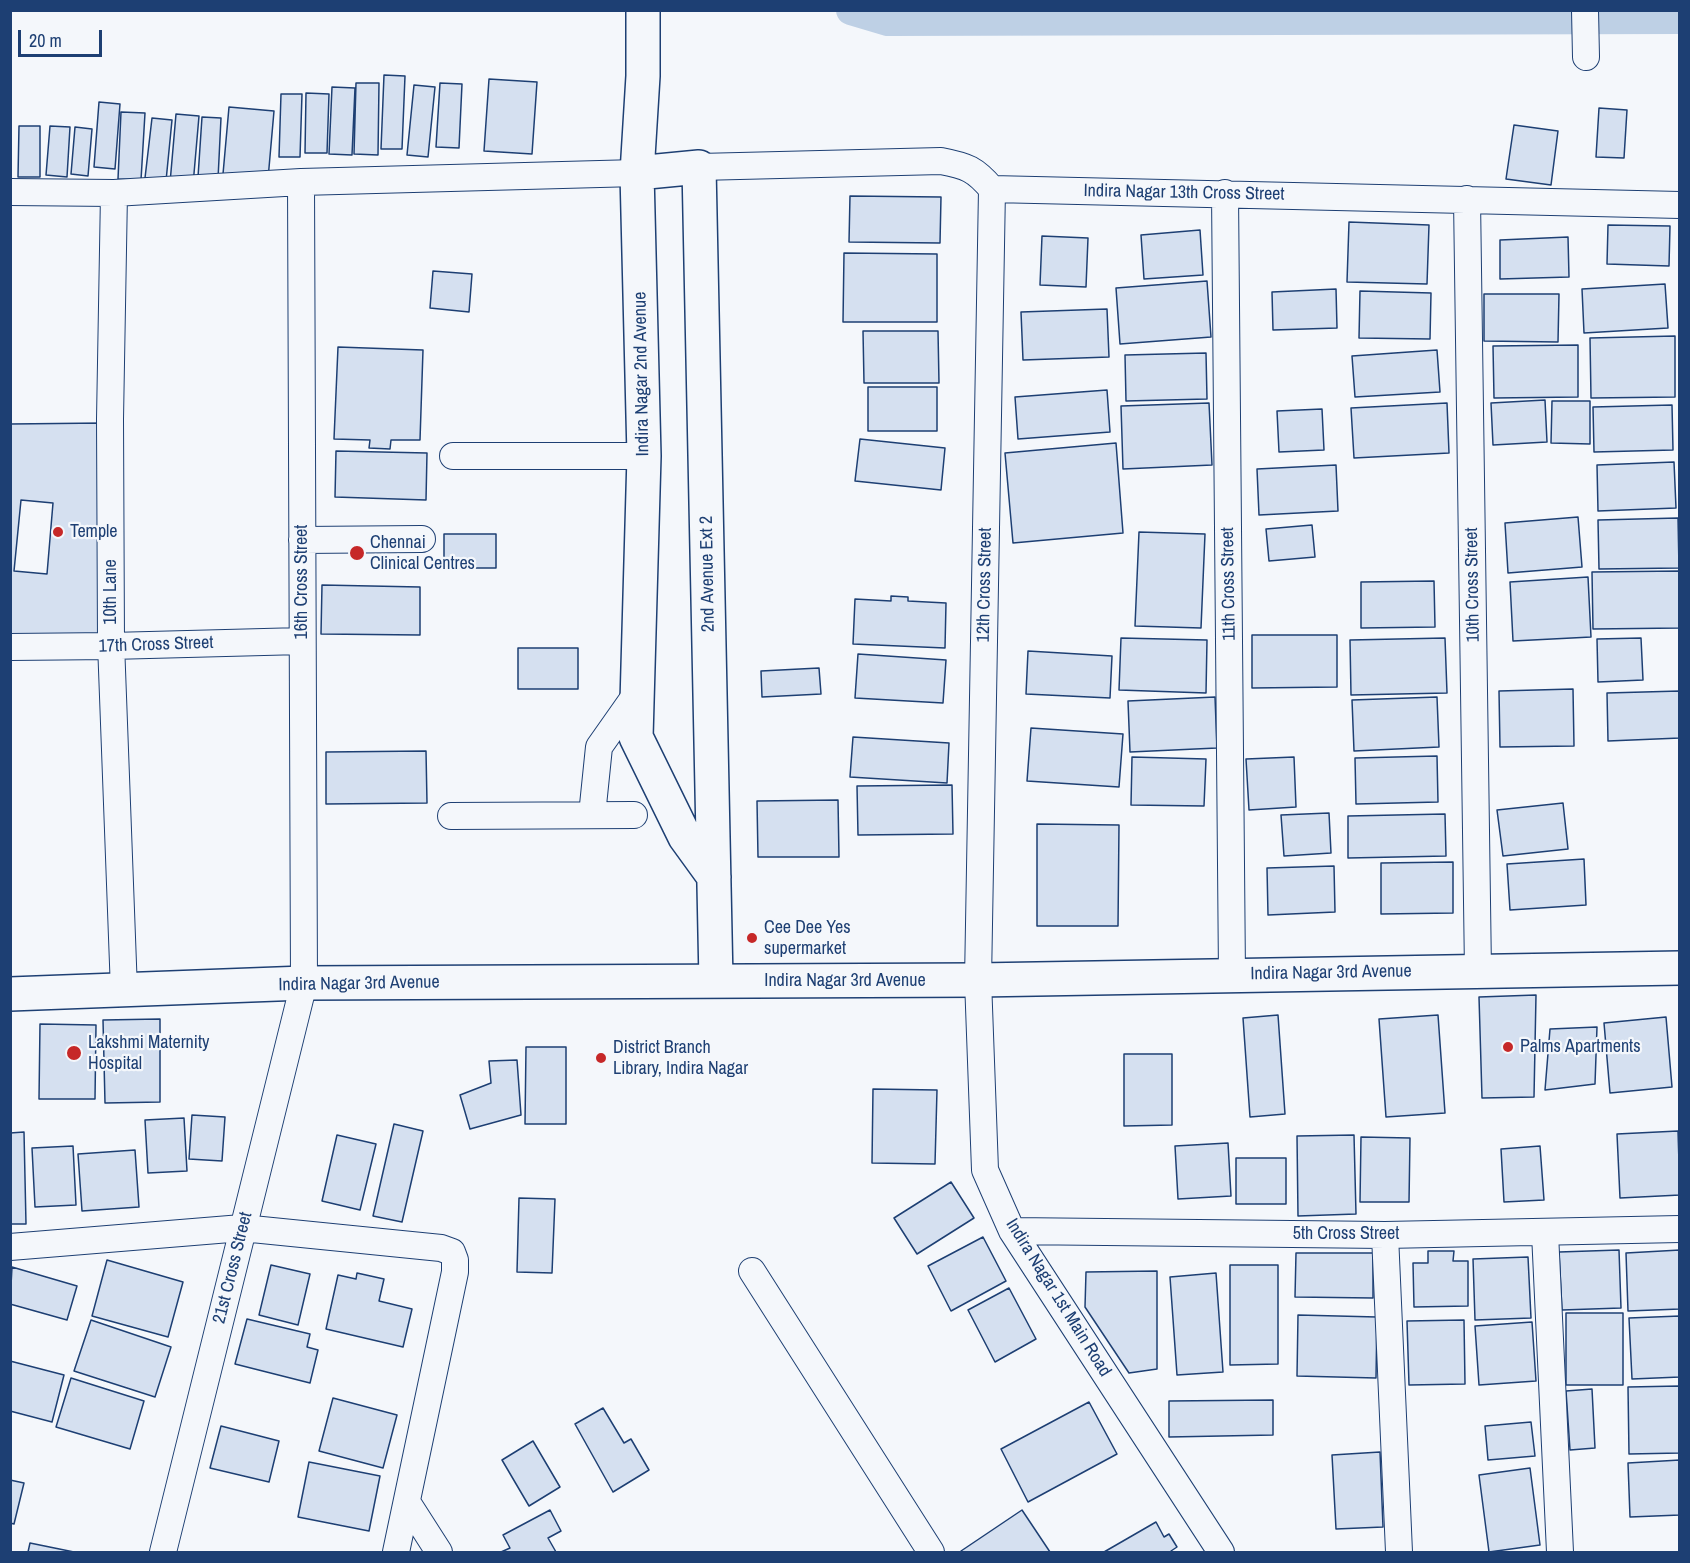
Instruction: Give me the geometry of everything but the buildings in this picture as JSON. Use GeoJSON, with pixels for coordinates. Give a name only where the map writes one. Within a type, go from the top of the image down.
{"type":"FeatureCollection","features":[{"type":"Feature","properties":{"kind":"street","name":"Indira Nagar 2nd Avenue"},"geometry":{"type":"LineString","coordinates":[[643,10],[643,76],[637,173],[644,456],[636,737],[685,837],[714,877]]}},
{"type":"Feature","properties":{"kind":"street"},"geometry":{"type":"LineString","coordinates":[[1585,10],[1586,57]]}},
{"type":"Feature","properties":{"kind":"street"},"geometry":{"type":"LineString","coordinates":[[10,192],[114,193],[301,182],[637,173],[699,167],[941,161],[972,169],[992,189]]}},
{"type":"Feature","properties":{"kind":"street","name":"2nd Avenue Ext 2"},"geometry":{"type":"LineString","coordinates":[[699,167],[716,981]]}},
{"type":"Feature","properties":{"kind":"street","name":"16th Cross Street"},"geometry":{"type":"LineString","coordinates":[[301,182],[304,983]]}},
{"type":"Feature","properties":{"kind":"street","name":"Indira Nagar 13th Cross Street"},"geometry":{"type":"LineString","coordinates":[[992,189],[1680,205]]}},
{"type":"Feature","properties":{"kind":"street","name":"12th Cross Street"},"geometry":{"type":"LineString","coordinates":[[978,980],[992,189]]}},
{"type":"Feature","properties":{"kind":"street","name":"10th Lane"},"geometry":{"type":"LineString","coordinates":[[114,193],[110,419],[111,646],[124,991]]}},
{"type":"Feature","properties":{"kind":"street","name":"11th Cross Street"},"geometry":{"type":"LineString","coordinates":[[1225,193],[1233,975]]}},
{"type":"Feature","properties":{"kind":"street","name":"10th Cross Street"},"geometry":{"type":"LineString","coordinates":[[1467,199],[1478,971]]}},
{"type":"Feature","properties":{"kind":"street"},"geometry":{"type":"LineString","coordinates":[[453,456],[644,456]]}},
{"type":"Feature","properties":{"kind":"street"},"geometry":{"type":"LineString","coordinates":[[302,540],[422,539]]}},
{"type":"Feature","properties":{"kind":"street","name":"17th Cross Street"},"geometry":{"type":"LineString","coordinates":[[10,647],[302,640]]}},
{"type":"Feature","properties":{"kind":"street"},"geometry":{"type":"LineString","coordinates":[[592,815],[599,747],[637,693]]}},
{"type":"Feature","properties":{"kind":"street"},"geometry":{"type":"LineString","coordinates":[[451,816],[634,814]]}},
{"type":"Feature","properties":{"kind":"street","name":"Indira Nagar 3rd Avenue"},"geometry":{"type":"LineString","coordinates":[[10,994],[304,983],[978,980],[1680,968]]}},
{"type":"Feature","properties":{"kind":"street","name":"Indira Nagar 1st Main Road"},"geometry":{"type":"LineString","coordinates":[[978,980],[985,1170],[1012,1231],[1221,1552]]}},
{"type":"Feature","properties":{"kind":"street","name":"21st Cross Street"},"geometry":{"type":"LineString","coordinates":[[163,1552],[304,983]]}},
{"type":"Feature","properties":{"kind":"street"},"geometry":{"type":"LineString","coordinates":[[10,1247],[242,1228],[441,1248],[452,1252],[455,1272],[396,1552]]}},
{"type":"Feature","properties":{"kind":"street","name":"5th Cross Street"},"geometry":{"type":"LineString","coordinates":[[1012,1231],[1385,1235],[1680,1229]]}},
{"type":"Feature","properties":{"kind":"street"},"geometry":{"type":"LineString","coordinates":[[1545,1233],[1560,1552]]}},
{"type":"Feature","properties":{"kind":"street"},"geometry":{"type":"LineString","coordinates":[[1385,1235],[1400,1552]]}},
{"type":"Feature","properties":{"kind":"street"},"geometry":{"type":"LineString","coordinates":[[752,1271],[931,1552]]}},
{"type":"Feature","properties":{"kind":"street"},"geometry":{"type":"LineString","coordinates":[[408,1502],[439,1552]]}},
{"type":"Feature","properties":{"kind":"waterway"},"geometry":{"type":"LineString","coordinates":[[851,10],[888,21],[1680,19]]}},
{"type":"Feature","properties":{"kind":"place","name":"Temple"},"geometry":{"type":"Point","coordinates":[58,532]}},
{"type":"Feature","properties":{"kind":"place","name":"Chennai Clinical Centres"},"geometry":{"type":"Point","coordinates":[357,553]}},
{"type":"Feature","properties":{"kind":"place","name":"Cee Dee Yes supermarket"},"geometry":{"type":"Point","coordinates":[752,938]}},
{"type":"Feature","properties":{"kind":"place","name":"Palms Apartments"},"geometry":{"type":"Point","coordinates":[1508,1047]}},
{"type":"Feature","properties":{"kind":"place","name":"Lakshmi Maternity Hospital"},"geometry":{"type":"Point","coordinates":[74,1053]}},
{"type":"Feature","properties":{"kind":"place","name":"District Branch Library, Indira Nagar"},"geometry":{"type":"Point","coordinates":[601,1058]}}]}
